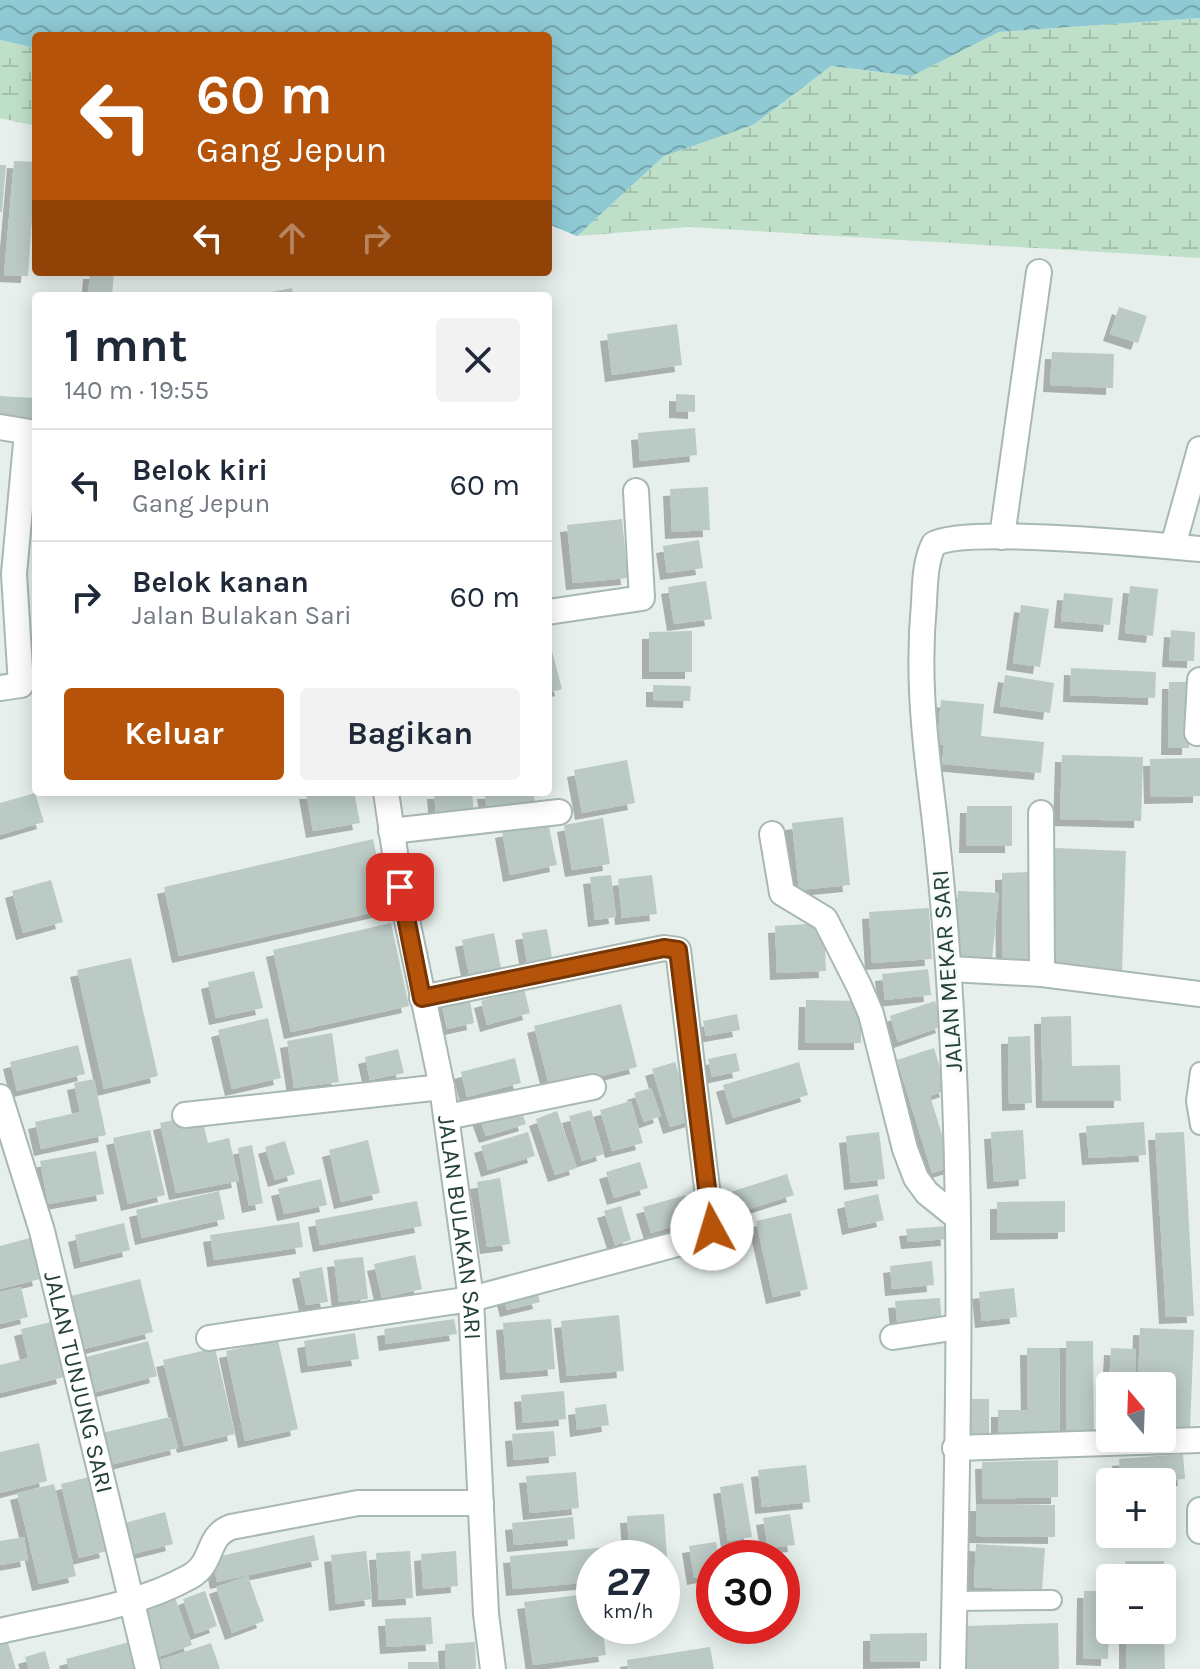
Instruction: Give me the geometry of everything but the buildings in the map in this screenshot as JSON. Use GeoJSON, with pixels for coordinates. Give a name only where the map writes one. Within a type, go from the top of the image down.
{"type":"FeatureCollection","features":[{"type":"Feature","properties":{"kind":"street"},"geometry":{"type":"LineString","coordinates":[[1002,537],[1039,272]]}},
{"type":"Feature","properties":{"kind":"street"},"geometry":{"type":"LineString","coordinates":[[0,427],[32,432],[14,574],[21,685],[0,688]]}},
{"type":"Feature","properties":{"kind":"street"},"geometry":{"type":"LineString","coordinates":[[1173,546],[1200,449]]}},
{"type":"Feature","properties":{"kind":"street"},"geometry":{"type":"LineString","coordinates":[[552,611],[642,598],[636,491]]}},
{"type":"Feature","properties":{"kind":"street","name":"JALAN MEKAR SARI"},"geometry":{"type":"LineString","coordinates":[[953,1669],[958,1218],[950,969],[920,686],[924,594],[934,544],[947,538],[1002,537],[1200,549]]}},
{"type":"Feature","properties":{"kind":"street"},"geometry":{"type":"LineString","coordinates":[[1197,733],[1200,680]]}},
{"type":"Feature","properties":{"kind":"street","name":"JALAN BULAKAN SARI"},"geometry":{"type":"LineString","coordinates":[[387,796],[422,998],[442,1087],[471,1299],[486,1614],[493,1669]]}},
{"type":"Feature","properties":{"kind":"street"},"geometry":{"type":"LineString","coordinates":[[391,831],[559,812]]}},
{"type":"Feature","properties":{"kind":"street"},"geometry":{"type":"LineString","coordinates":[[1041,813],[1042,974]]}},
{"type":"Feature","properties":{"kind":"street"},"geometry":{"type":"LineString","coordinates":[[772,834],[782,893],[825,919],[866,1001],[916,1178],[927,1193],[958,1218]]}},
{"type":"Feature","properties":{"kind":"street"},"geometry":{"type":"LineString","coordinates":[[209,1338],[471,1299],[709,1233],[713,1221],[693,1089],[678,950],[664,948],[422,998]]}},
{"type":"Feature","properties":{"kind":"street"},"geometry":{"type":"LineString","coordinates":[[950,969],[1042,974],[1200,994]]}},
{"type":"Feature","properties":{"kind":"street"},"geometry":{"type":"LineString","coordinates":[[185,1115],[442,1087]]}},
{"type":"Feature","properties":{"kind":"street"},"geometry":{"type":"LineString","coordinates":[[447,1117],[593,1087]]}},
{"type":"Feature","properties":{"kind":"street","name":"JALAN TUNJUNG SARI"},"geometry":{"type":"LineString","coordinates":[[3,1112],[42,1231],[148,1669]]}},
{"type":"Feature","properties":{"kind":"street"},"geometry":{"type":"LineString","coordinates":[[893,1337],[958,1327]]}},
{"type":"Feature","properties":{"kind":"street"},"geometry":{"type":"LineString","coordinates":[[955,1448],[1200,1440]]}},
{"type":"Feature","properties":{"kind":"street"},"geometry":{"type":"LineString","coordinates":[[0,1631],[130,1600],[201,1571],[219,1531],[231,1527],[358,1503],[481,1503]]}},
{"type":"Feature","properties":{"kind":"street"},"geometry":{"type":"LineString","coordinates":[[1200,1510],[1200,1531]]}},
{"type":"Feature","properties":{"kind":"lane"},"geometry":{"type":"LineString","coordinates":[[1200,1072],[1196,1101],[1200,1125]]}},
{"type":"Feature","properties":{"kind":"lane"},"geometry":{"type":"LineString","coordinates":[[954,1601],[1052,1600]]}},
{"type":"Feature","properties":{"kind":"green space"},"geometry":{"type":"Polygon","coordinates":[[[1200,18],[1200,258],[689,227],[577,236],[664,156],[753,125],[831,66],[912,76],[999,32],[1200,18]]]}},
{"type":"Feature","properties":{"kind":"green space"},"geometry":{"type":"Polygon","coordinates":[[[0,40],[32,47],[32,125],[0,118],[0,40]]]}},
{"type":"Feature","properties":{"kind":"water"},"geometry":{"type":"Polygon","coordinates":[[[0,0],[1200,0],[1200,18],[999,32],[912,76],[831,66],[753,125],[664,156],[577,236],[552,226],[552,32],[32,32],[32,47],[0,40],[0,0]]]}},
{"type":"Feature","properties":{"kind":"route"},"geometry":{"type":"LineString","coordinates":[[400,887],[422,998],[664,948],[678,950],[712,1229]]}}]}
